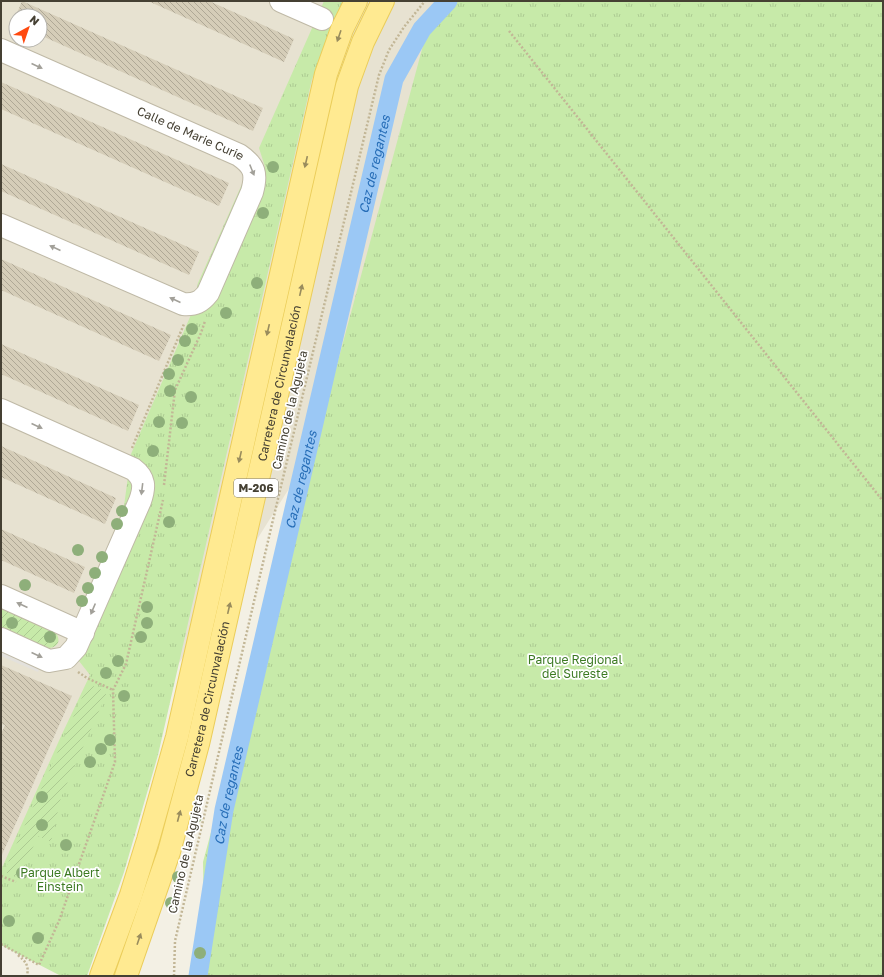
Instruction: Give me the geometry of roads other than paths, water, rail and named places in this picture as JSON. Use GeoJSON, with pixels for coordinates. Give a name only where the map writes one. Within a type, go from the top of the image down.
{"type":"FeatureCollection","features":[{"type":"Feature","properties":{"kind":"main road","name":"Carretera de Circunvalación"},"geometry":{"type":"LineString","coordinates":[[101,976],[138,875],[177,737],[326,74],[342,29],[356,1]]}},
{"type":"Feature","properties":{"kind":"main road","name":"Carretera de Circunvalación"},"geometry":{"type":"LineString","coordinates":[[126,976],[169,852],[198,744],[347,86],[363,42],[383,1]]}},
{"type":"Feature","properties":{"kind":"street"},"geometry":{"type":"LineString","coordinates":[[281,1],[322,19]]}},
{"type":"Feature","properties":{"kind":"street","name":"Calle de Marie Curie"},"geometry":{"type":"LineString","coordinates":[[1,50],[239,155],[247,160],[255,175],[255,182],[252,192],[208,293],[198,303],[191,305],[183,304],[1,225]]}},
{"type":"Feature","properties":{"kind":"street"},"geometry":{"type":"LineString","coordinates":[[1,410],[132,469],[139,474],[143,482],[143,490],[140,500],[83,633],[72,653],[61,660],[49,661],[1,639]]}},
{"type":"Feature","properties":{"kind":"street"},"geometry":{"type":"LineString","coordinates":[[1,596],[83,633]]}},
{"type":"Feature","properties":{"kind":"waterway","name":"Caz de regantes"},"geometry":{"type":"LineString","coordinates":[[198,976],[224,810],[394,79],[422,29],[448,1]]}},
{"type":"Feature","properties":{"kind":"park label","name":"Parque Regional del Sureste"},"geometry":{"type":"Point","coordinates":[575,667]}},
{"type":"Feature","properties":{"kind":"park label","name":"Parque Albert Einstein"},"geometry":{"type":"Point","coordinates":[60,880]}}]}
